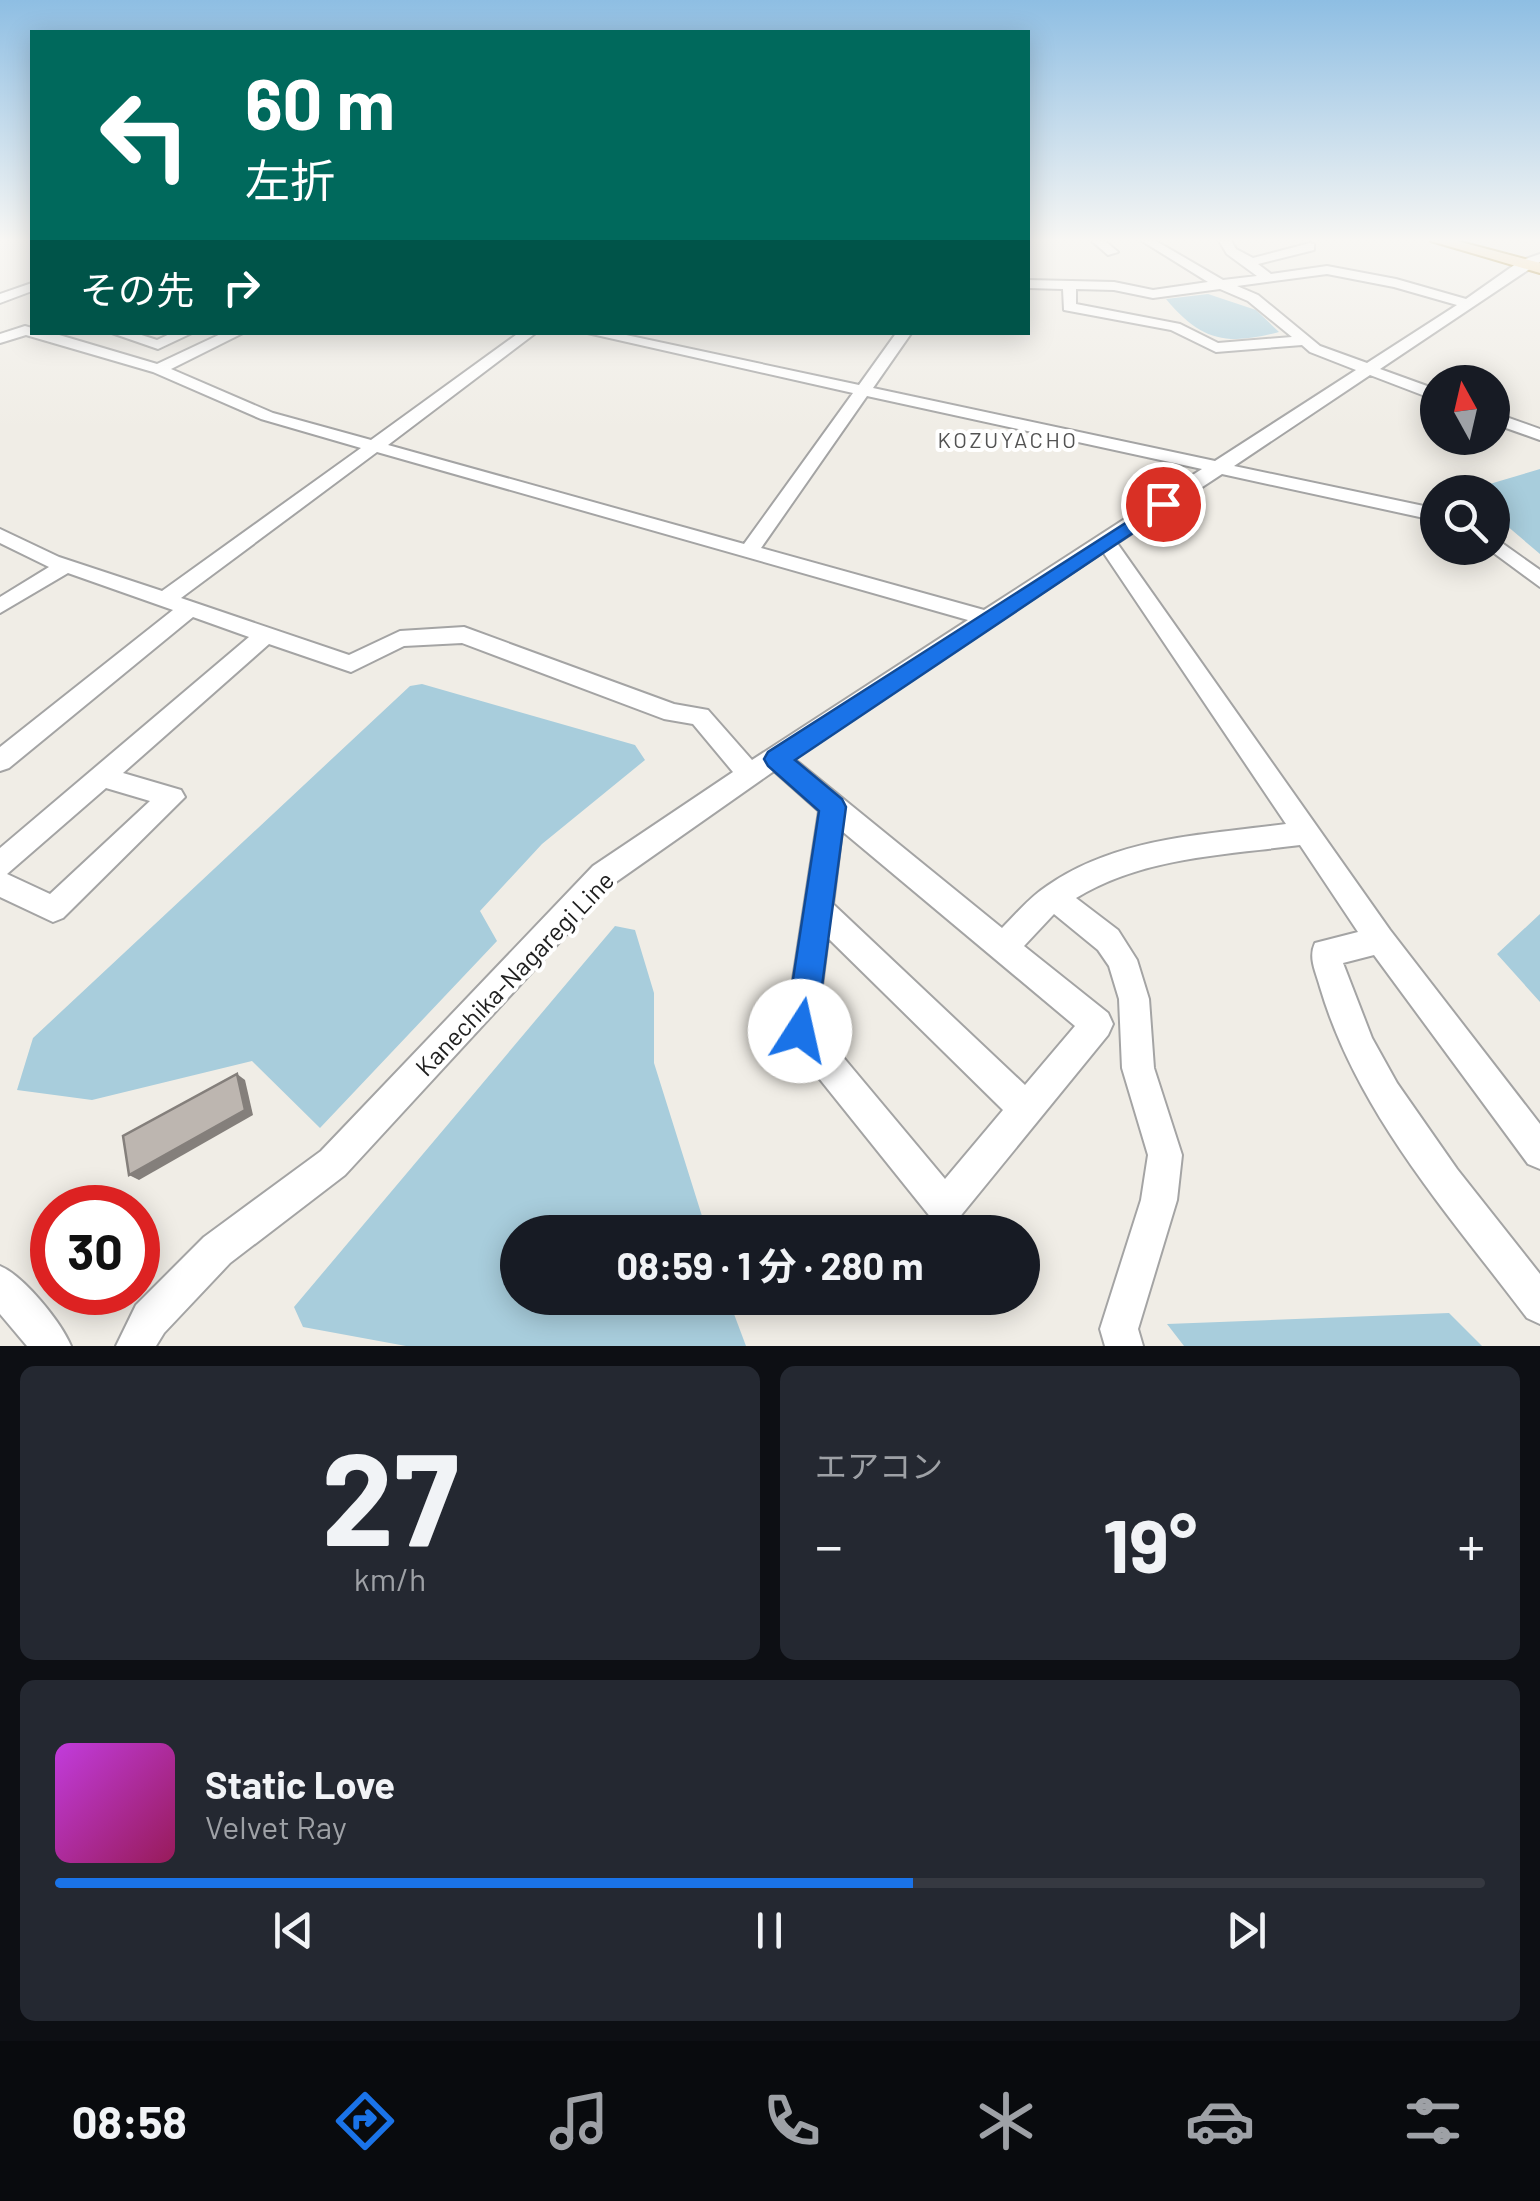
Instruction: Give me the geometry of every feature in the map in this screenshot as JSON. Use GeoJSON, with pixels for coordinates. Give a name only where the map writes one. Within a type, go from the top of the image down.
{"type":"FeatureCollection","features":[{"type":"Feature","properties":{"kind":"street"},"geometry":{"type":"LineString","coordinates":[[1069,304],[1069,307],[1175,327],[1216,348],[1302,341]]}},
{"type":"Feature","properties":{"kind":"street"},"geometry":{"type":"LineString","coordinates":[[1260,304],[1302,341],[1420,389]]}},
{"type":"Feature","properties":{"kind":"street","name":"Kanechika-Nagaregi Line"},"geometry":{"type":"LineString","coordinates":[[134,1346],[150,1319],[217,1250],[333,1163],[603,876],[750,774],[1468,304]]}},
{"type":"Feature","properties":{"kind":"street"},"geometry":{"type":"LineString","coordinates":[[0,339],[30,331]]}},
{"type":"Feature","properties":{"kind":"street"},"geometry":{"type":"LineString","coordinates":[[42,335],[158,369],[268,416],[989,619]]}},
{"type":"Feature","properties":{"kind":"street"},"geometry":{"type":"LineString","coordinates":[[126,335],[158,344],[180,335]]}},
{"type":"Feature","properties":{"kind":"street"},"geometry":{"type":"LineString","coordinates":[[158,369],[232,335]]}},
{"type":"Feature","properties":{"kind":"street"},"geometry":{"type":"LineString","coordinates":[[163,601],[526,335]]}},
{"type":"Feature","properties":{"kind":"street"},"geometry":{"type":"LineString","coordinates":[[604,335],[1420,511]]}},
{"type":"Feature","properties":{"kind":"street"},"geometry":{"type":"LineString","coordinates":[[749,551],[904,335]]}},
{"type":"Feature","properties":{"kind":"street"},"geometry":{"type":"LineString","coordinates":[[1510,424],[1540,435]]}},
{"type":"Feature","properties":{"kind":"street"},"geometry":{"type":"LineString","coordinates":[[0,535],[65,566],[351,664],[400,640],[464,635],[672,712],[700,716],[750,774]]}},
{"type":"Feature","properties":{"kind":"street"},"geometry":{"type":"LineString","coordinates":[[1106,542],[1380,940],[1540,1152]]}},
{"type":"Feature","properties":{"kind":"street"},"geometry":{"type":"LineString","coordinates":[[1510,556],[1540,580]]}},
{"type":"Feature","properties":{"kind":"street"},"geometry":{"type":"LineString","coordinates":[[0,606],[65,566]]}},
{"type":"Feature","properties":{"kind":"street"},"geometry":{"type":"LineString","coordinates":[[0,761],[189,610]]}},
{"type":"Feature","properties":{"kind":"street"},"geometry":{"type":"LineString","coordinates":[[0,865],[265,635]]}},
{"type":"Feature","properties":{"kind":"street"},"geometry":{"type":"LineString","coordinates":[[777,759],[1097,1024],[945,1206],[800,1031],[832,807]]}},
{"type":"Feature","properties":{"kind":"street"},"geometry":{"type":"LineString","coordinates":[[0,884],[53,909],[172,797],[102,777]]}},
{"type":"Feature","properties":{"kind":"street"},"geometry":{"type":"LineString","coordinates":[[1003,947],[1054,897],[1087,877],[1137,858],[1306,833]]}},
{"type":"Feature","properties":{"kind":"street"},"geometry":{"type":"LineString","coordinates":[[1054,897],[1108,940],[1122,960],[1134,1000],[1138,1068],[1166,1156],[1160,1200],[1119,1328],[1124,1346]]}},
{"type":"Feature","properties":{"kind":"street"},"geometry":{"type":"LineString","coordinates":[[820,912],[1027,1110]]}},
{"type":"Feature","properties":{"kind":"street"},"geometry":{"type":"LineString","coordinates":[[1380,940],[1325,953],[1365,1055],[1404,1122],[1540,1305]]}},
{"type":"Feature","properties":{"kind":"street"},"geometry":{"type":"LineString","coordinates":[[0,1284],[52,1346]]}},
{"type":"Feature","properties":{"kind":"water"},"geometry":{"type":"Polygon","coordinates":[[[1170,304],[1237,304],[1256,310],[1279,332],[1230,339],[1203,332],[1170,304]]]}},
{"type":"Feature","properties":{"kind":"water"},"geometry":{"type":"Polygon","coordinates":[[[1540,469],[1540,554],[1510,528],[1510,478],[1540,469]]]}},
{"type":"Feature","properties":{"kind":"water"},"geometry":{"type":"Polygon","coordinates":[[[422,684],[635,745],[645,760],[542,844],[480,911],[497,941],[320,1128],[252,1061],[92,1100],[17,1090],[33,1038],[410,686],[422,684]]]}},
{"type":"Feature","properties":{"kind":"water"},"geometry":{"type":"Polygon","coordinates":[[[1540,914],[1540,1002],[1497,954],[1540,914]]]}},
{"type":"Feature","properties":{"kind":"water"},"geometry":{"type":"Polygon","coordinates":[[[615,926],[635,930],[654,993],[654,1063],[702,1215],[500,1215],[500,1315],[734,1315],[746,1346],[406,1346],[303,1327],[294,1307],[615,926]]]}},
{"type":"Feature","properties":{"kind":"water"},"geometry":{"type":"Polygon","coordinates":[[[1449,1313],[1482,1346],[1184,1346],[1167,1324],[1449,1313]]]}},
{"type":"Feature","properties":{"kind":"building"},"geometry":{"type":"Polygon","coordinates":[[[237,1074],[245,1110],[129,1175],[123,1136],[237,1074]]]}},
{"type":"Feature","properties":{"kind":"district","name":"KOZUYACHO"},"geometry":{"type":"Point","coordinates":[1008,439]}},
{"type":"Feature","properties":{"kind":"route"},"geometry":{"type":"LineString","coordinates":[[800,1031],[832,807],[777,759],[1163,504]]}}]}
